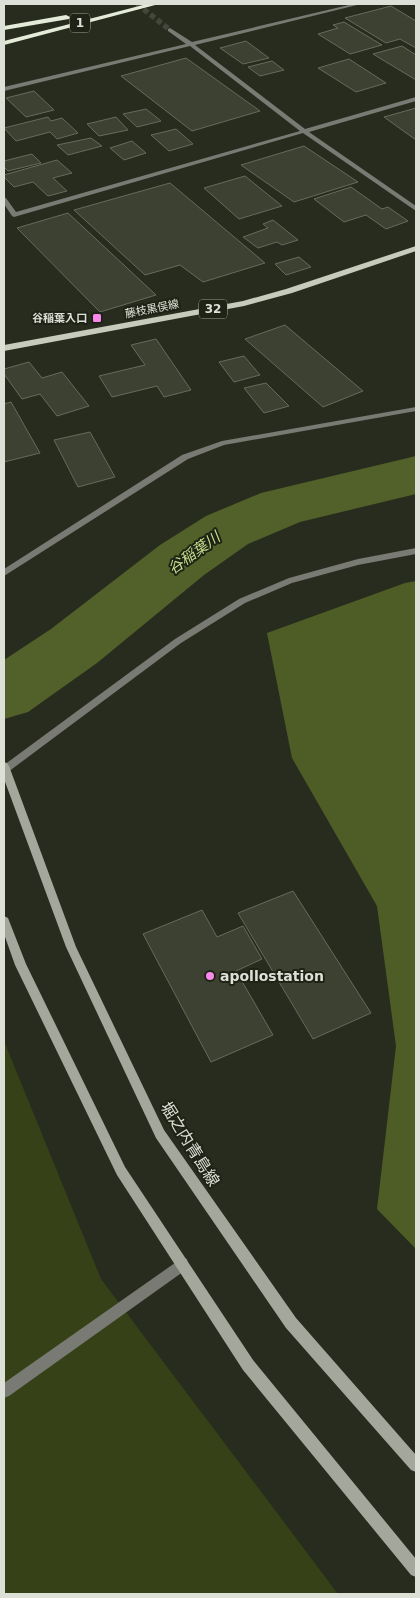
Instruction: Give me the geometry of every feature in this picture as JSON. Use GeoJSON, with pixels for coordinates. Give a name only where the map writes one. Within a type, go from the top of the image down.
{"type":"FeatureCollection","features":[{"type":"Feature","properties":{"kind":"highway","name":"1"},"geometry":{"type":"LineString","coordinates":[[4,28],[145,4]]}},
{"type":"Feature","properties":{"kind":"highway","name":"1"},"geometry":{"type":"LineString","coordinates":[[4,35],[151,4]]}},
{"type":"Feature","properties":{"kind":"highway","name":"1"},"geometry":{"type":"LineString","coordinates":[[4,43],[155,4]]}},
{"type":"Feature","properties":{"kind":"main road","name":"藤枝黒俣線"},"geometry":{"type":"LineString","coordinates":[[4,348],[244,303],[288,291],[416,248]]}},
{"type":"Feature","properties":{"kind":"main road","name":"堀之内青島線"},"geometry":{"type":"LineString","coordinates":[[4,767],[71,948],[160,1134],[291,1323],[416,1465]]}},
{"type":"Feature","properties":{"kind":"main road"},"geometry":{"type":"LineString","coordinates":[[4,921],[21,965],[121,1171],[248,1364],[416,1570]]}},
{"type":"Feature","properties":{"kind":"street"},"geometry":{"type":"LineString","coordinates":[[4,89],[358,4]]}},
{"type":"Feature","properties":{"kind":"street"},"geometry":{"type":"LineString","coordinates":[[170,30],[305,132],[416,208]]}},
{"type":"Feature","properties":{"kind":"street"},"geometry":{"type":"LineString","coordinates":[[4,199],[14,215],[416,99]]}},
{"type":"Feature","properties":{"kind":"street"},"geometry":{"type":"LineString","coordinates":[[4,573],[185,457],[222,443],[416,409]]}},
{"type":"Feature","properties":{"kind":"street"},"geometry":{"type":"LineString","coordinates":[[4,767],[178,641],[242,601],[290,581],[358,562],[416,551]]}},
{"type":"Feature","properties":{"kind":"street"},"geometry":{"type":"LineString","coordinates":[[4,1391],[182,1264]]}},
{"type":"Feature","properties":{"kind":"green space"},"geometry":{"type":"Polygon","coordinates":[[[416,581],[416,1249],[377,1209],[396,1046],[377,906],[292,758],[267,633],[405,583],[416,581]]]}},
{"type":"Feature","properties":{"kind":"green space"},"geometry":{"type":"Polygon","coordinates":[[[4,1041],[101,1279],[338,1594],[4,1594],[4,1041]]]}},
{"type":"Feature","properties":{"kind":"building"},"geometry":{"type":"Polygon","coordinates":[[[391,6],[416,21],[416,48],[400,39],[386,43],[345,18],[391,6]]]}},
{"type":"Feature","properties":{"kind":"building"},"geometry":{"type":"Polygon","coordinates":[[[344,22],[382,45],[350,54],[318,34],[338,28],[333,25],[344,22]]]}},
{"type":"Feature","properties":{"kind":"building"},"geometry":{"type":"Polygon","coordinates":[[[246,41],[269,58],[243,64],[220,48],[246,41]]]}},
{"type":"Feature","properties":{"kind":"building"},"geometry":{"type":"Polygon","coordinates":[[[402,46],[416,55],[416,80],[373,54],[402,46]]]}},
{"type":"Feature","properties":{"kind":"building"},"geometry":{"type":"Polygon","coordinates":[[[186,58],[260,111],[192,131],[121,76],[186,58]]]}},
{"type":"Feature","properties":{"kind":"building"},"geometry":{"type":"Polygon","coordinates":[[[349,59],[386,83],[356,92],[318,68],[349,59]]]}},
{"type":"Feature","properties":{"kind":"building"},"geometry":{"type":"Polygon","coordinates":[[[272,61],[284,70],[260,76],[248,67],[272,61]]]}},
{"type":"Feature","properties":{"kind":"building"},"geometry":{"type":"Polygon","coordinates":[[[34,91],[54,110],[26,117],[6,98],[34,91]]]}},
{"type":"Feature","properties":{"kind":"building"},"geometry":{"type":"Polygon","coordinates":[[[416,108],[416,140],[384,117],[416,108]]]}},
{"type":"Feature","properties":{"kind":"building"},"geometry":{"type":"Polygon","coordinates":[[[146,109],[161,121],[137,127],[123,114],[146,109]]]}},
{"type":"Feature","properties":{"kind":"building"},"geometry":{"type":"Polygon","coordinates":[[[48,117],[51,121],[62,118],[78,133],[57,139],[50,132],[16,141],[4,128],[48,117]]]}},
{"type":"Feature","properties":{"kind":"building"},"geometry":{"type":"Polygon","coordinates":[[[116,117],[128,130],[99,136],[87,124],[116,117]]]}},
{"type":"Feature","properties":{"kind":"building"},"geometry":{"type":"Polygon","coordinates":[[[176,129],[193,144],[169,151],[151,135],[176,129]]]}},
{"type":"Feature","properties":{"kind":"building"},"geometry":{"type":"Polygon","coordinates":[[[91,138],[102,146],[68,155],[57,145],[91,138]]]}},
{"type":"Feature","properties":{"kind":"building"},"geometry":{"type":"Polygon","coordinates":[[[132,141],[146,153],[124,160],[110,148],[132,141]]]}},
{"type":"Feature","properties":{"kind":"building"},"geometry":{"type":"Polygon","coordinates":[[[304,146],[358,182],[294,202],[241,165],[304,146]]]}},
{"type":"Feature","properties":{"kind":"building"},"geometry":{"type":"Polygon","coordinates":[[[32,154],[41,163],[8,171],[4,167],[4,161],[32,154]]]}},
{"type":"Feature","properties":{"kind":"building"},"geometry":{"type":"Polygon","coordinates":[[[57,160],[72,173],[53,178],[67,191],[48,196],[33,182],[14,187],[4,177],[4,175],[57,160]]]}},
{"type":"Feature","properties":{"kind":"building"},"geometry":{"type":"Polygon","coordinates":[[[245,176],[282,206],[239,219],[204,188],[245,176]]]}},
{"type":"Feature","properties":{"kind":"building"},"geometry":{"type":"Polygon","coordinates":[[[170,183],[265,263],[203,282],[180,265],[145,275],[74,210],[170,183]]]}},
{"type":"Feature","properties":{"kind":"building"},"geometry":{"type":"Polygon","coordinates":[[[351,187],[382,209],[388,207],[408,221],[386,229],[366,215],[344,222],[314,199],[351,187]]]}},
{"type":"Feature","properties":{"kind":"building"},"geometry":{"type":"Polygon","coordinates":[[[68,213],[156,295],[100,312],[17,228],[68,213]]]}},
{"type":"Feature","properties":{"kind":"building"},"geometry":{"type":"Polygon","coordinates":[[[273,220],[298,240],[282,245],[277,242],[258,248],[243,237],[268,228],[263,224],[273,220]]]}},
{"type":"Feature","properties":{"kind":"building"},"geometry":{"type":"Polygon","coordinates":[[[299,257],[311,267],[286,275],[275,264],[299,257]]]}},
{"type":"Feature","properties":{"kind":"building"},"geometry":{"type":"Polygon","coordinates":[[[285,325],[363,391],[323,407],[245,339],[285,325]]]}},
{"type":"Feature","properties":{"kind":"building"},"geometry":{"type":"Polygon","coordinates":[[[156,339],[191,390],[164,397],[157,386],[112,397],[99,376],[145,365],[131,345],[156,339]]]}},
{"type":"Feature","properties":{"kind":"building"},"geometry":{"type":"Polygon","coordinates":[[[244,356],[260,375],[234,382],[219,362],[244,356]]]}},
{"type":"Feature","properties":{"kind":"building"},"geometry":{"type":"Polygon","coordinates":[[[29,362],[42,378],[62,372],[89,406],[57,416],[40,394],[22,399],[4,374],[4,369],[29,362]]]}},
{"type":"Feature","properties":{"kind":"building"},"geometry":{"type":"Polygon","coordinates":[[[266,383],[289,406],[264,413],[244,388],[266,383]]]}},
{"type":"Feature","properties":{"kind":"building"},"geometry":{"type":"Polygon","coordinates":[[[11,402],[40,453],[4,462],[4,404],[11,402]]]}},
{"type":"Feature","properties":{"kind":"building"},"geometry":{"type":"Polygon","coordinates":[[[90,432],[115,477],[78,487],[54,440],[90,432]]]}},
{"type":"Feature","properties":{"kind":"building"},"geometry":{"type":"Polygon","coordinates":[[[293,891],[371,1013],[313,1039],[238,913],[293,891]]]}},
{"type":"Feature","properties":{"kind":"building"},"geometry":{"type":"Polygon","coordinates":[[[202,910],[217,937],[243,926],[262,959],[236,971],[273,1035],[211,1062],[143,934],[202,910]]]}},
{"type":"Feature","properties":{"kind":"waterway","name":"谷稲葉川"},"geometry":{"type":"LineString","coordinates":[[4,694],[74,646],[182,560],[227,530],[282,507],[416,475]]}},
{"type":"Feature","properties":{"kind":"tunnel"},"geometry":{"type":"LineString","coordinates":[[137,4],[170,30]]}},
{"type":"Feature","properties":{"kind":"place","name":"谷稲葉入口"},"geometry":{"type":"Point","coordinates":[97,318]}},
{"type":"Feature","properties":{"kind":"place","name":"apollostation"},"geometry":{"type":"Point","coordinates":[210,976]}}]}
